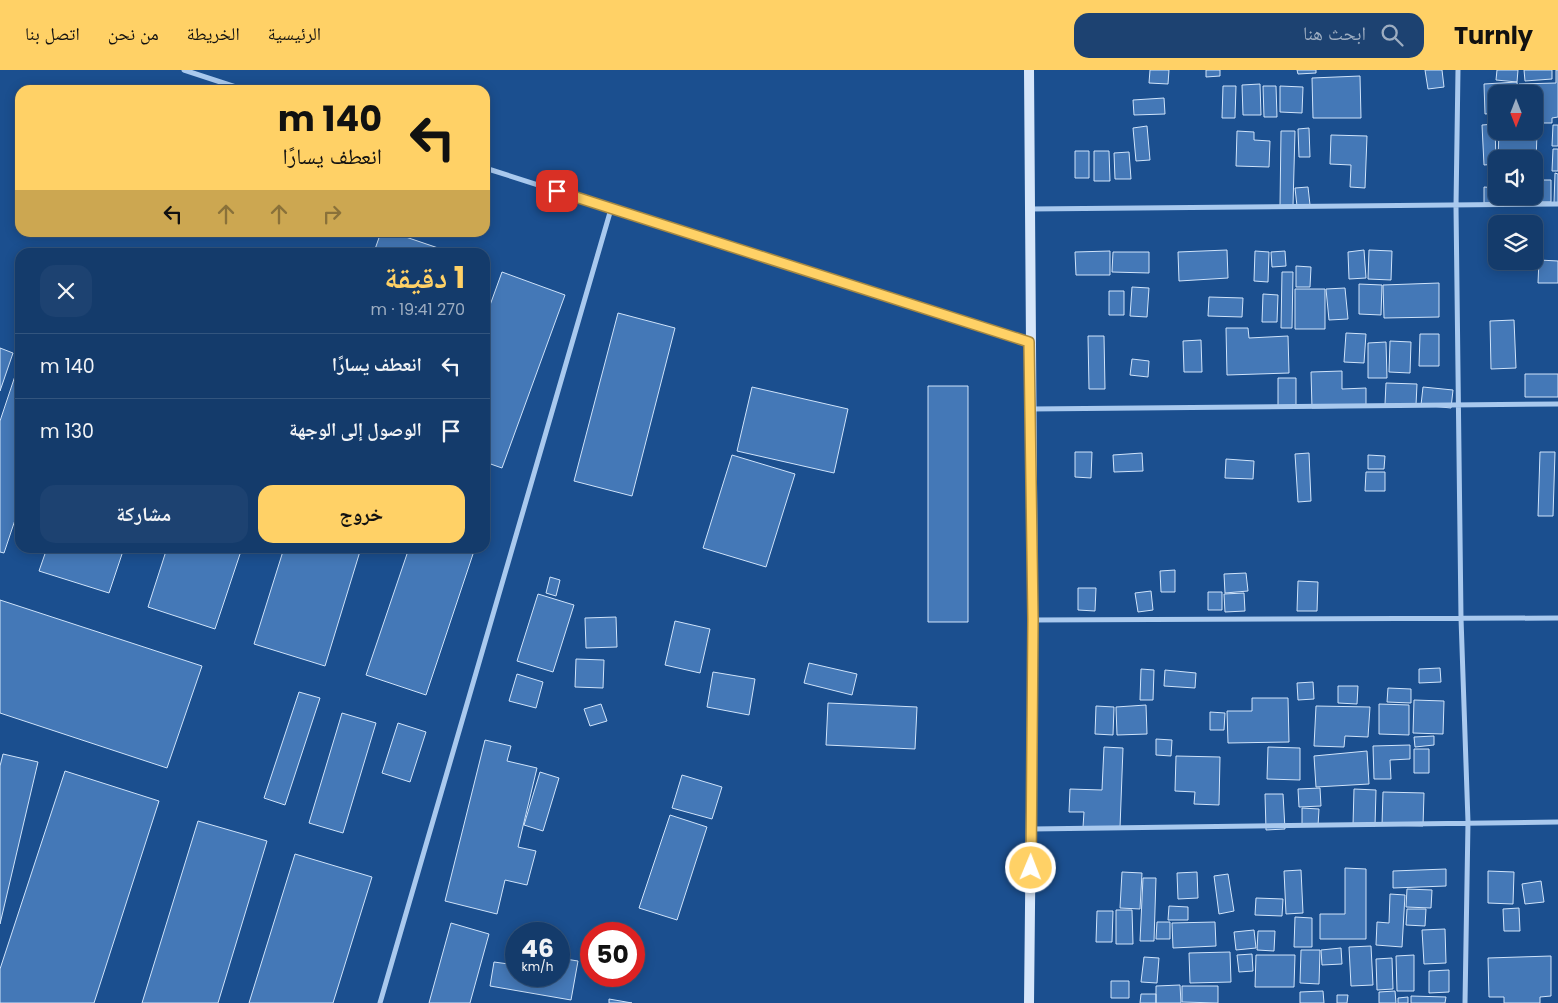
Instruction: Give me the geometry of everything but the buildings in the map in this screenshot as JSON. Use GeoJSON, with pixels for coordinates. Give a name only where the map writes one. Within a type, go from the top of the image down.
{"type":"FeatureCollection","features":[{"type":"Feature","properties":{"kind":"main road"},"geometry":{"type":"LineString","coordinates":[[1029,70],[1029,342],[1033,620],[1029,1003]]}},
{"type":"Feature","properties":{"kind":"street"},"geometry":{"type":"LineString","coordinates":[[184,70],[230,85]]}},
{"type":"Feature","properties":{"kind":"street"},"geometry":{"type":"LineString","coordinates":[[1458,70],[1456,206],[1461,618],[1468,822],[1465,1003]]}},
{"type":"Feature","properties":{"kind":"street"},"geometry":{"type":"LineString","coordinates":[[490,170],[1029,342]]}},
{"type":"Feature","properties":{"kind":"street"},"geometry":{"type":"LineString","coordinates":[[1030,209],[1558,204]]}},
{"type":"Feature","properties":{"kind":"street"},"geometry":{"type":"LineString","coordinates":[[380,1003],[611,208]]}},
{"type":"Feature","properties":{"kind":"street"},"geometry":{"type":"LineString","coordinates":[[1030,409],[1558,404]]}},
{"type":"Feature","properties":{"kind":"street"},"geometry":{"type":"LineString","coordinates":[[1033,620],[1558,618]]}},
{"type":"Feature","properties":{"kind":"street"},"geometry":{"type":"LineString","coordinates":[[1032,829],[1558,822]]}},
{"type":"Feature","properties":{"kind":"route"},"geometry":{"type":"LineString","coordinates":[[557,191],[1029,342],[1033,620],[1031,868]]}}]}
